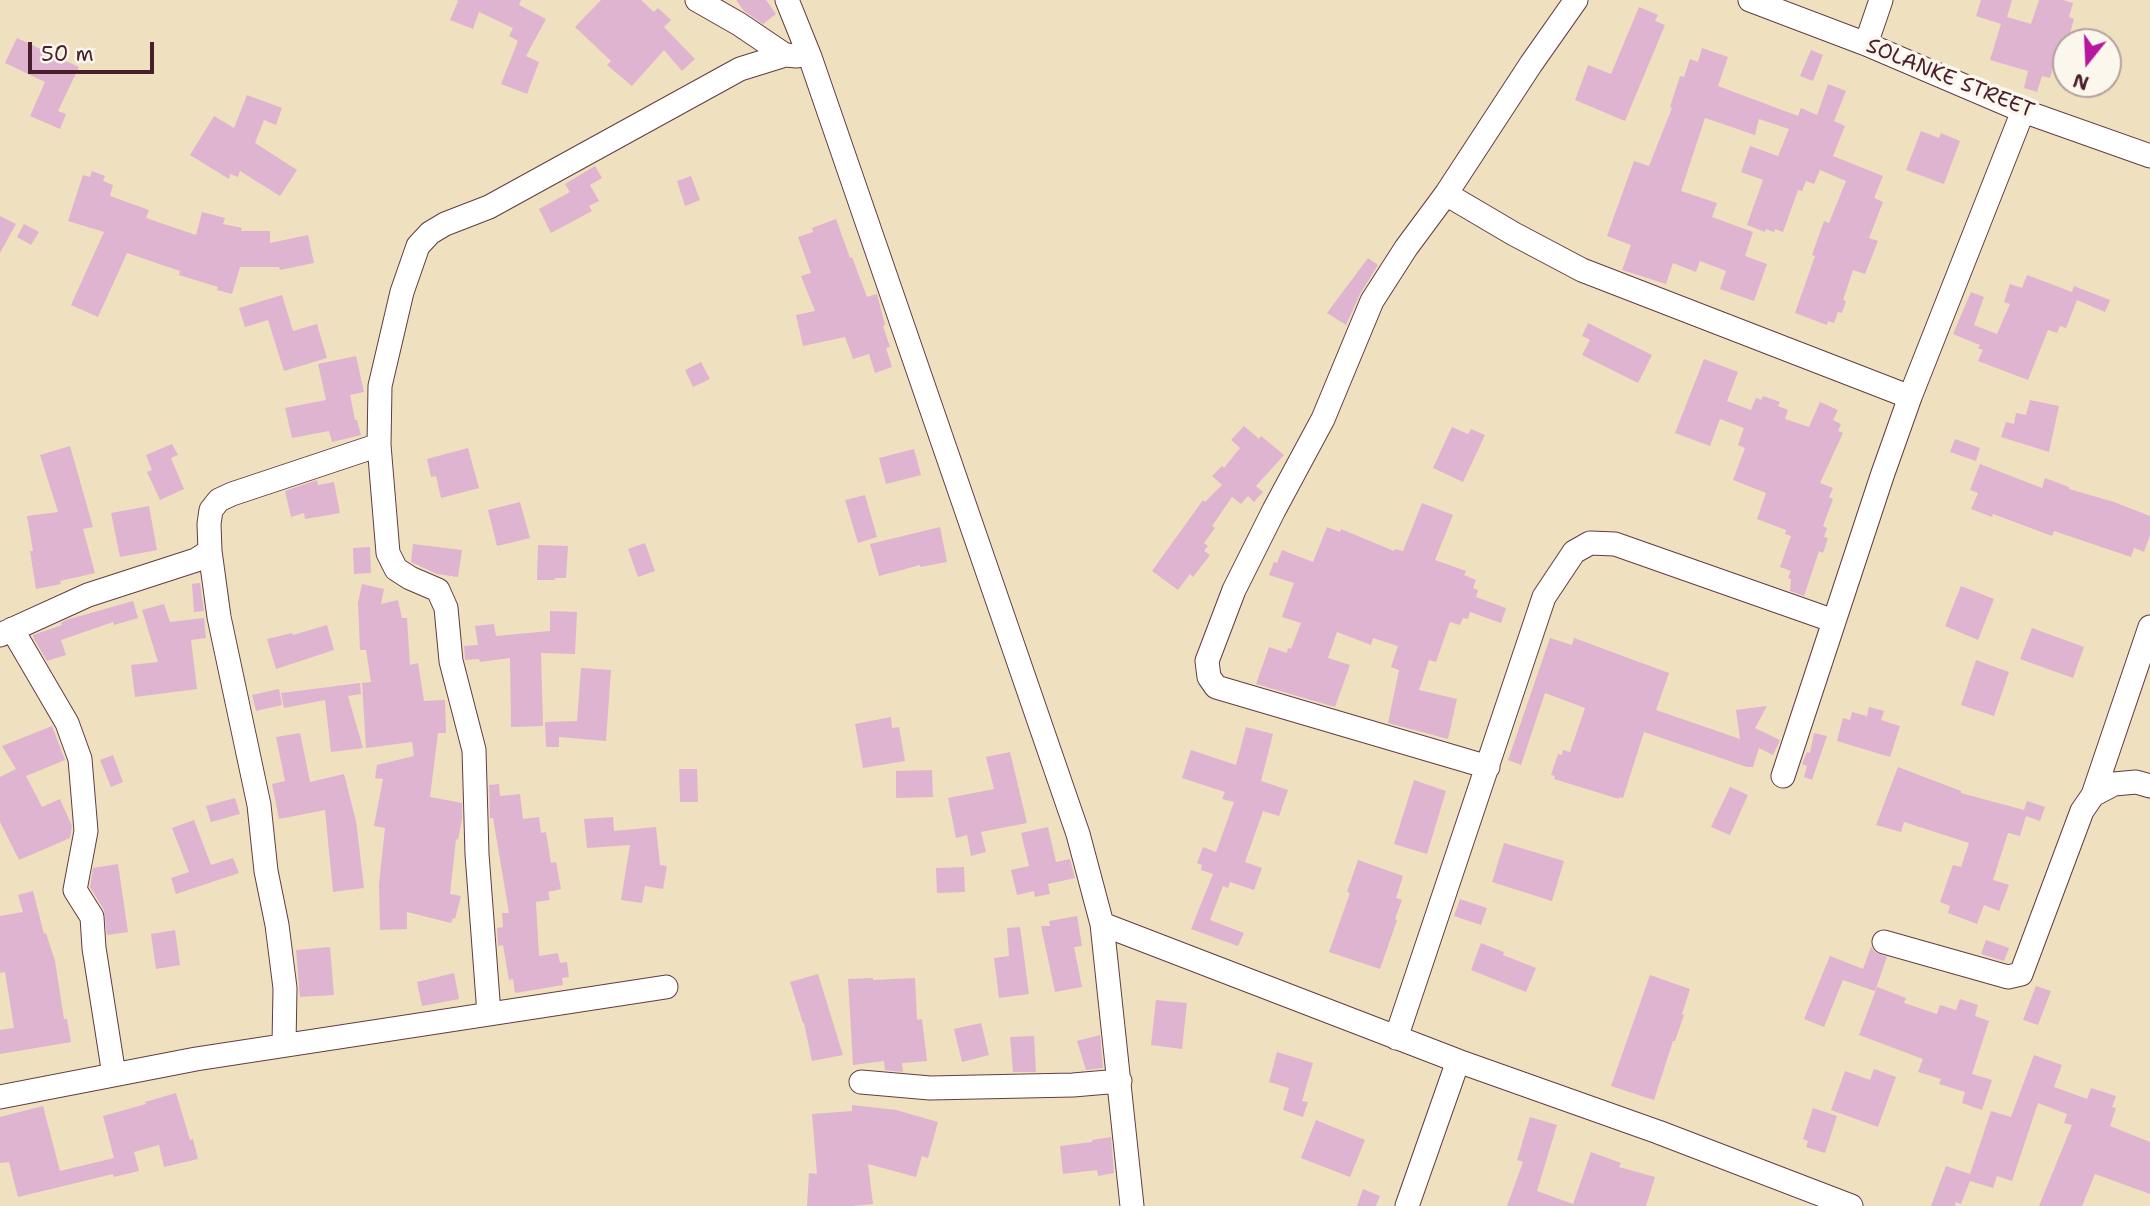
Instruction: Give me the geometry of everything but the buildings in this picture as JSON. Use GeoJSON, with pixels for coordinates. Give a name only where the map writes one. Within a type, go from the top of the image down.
{"type":"FeatureCollection","features":[{"type":"Feature","properties":{"kind":"street"},"geometry":{"type":"LineString","coordinates":[[697,0],[756,34],[785,55]]}},
{"type":"Feature","properties":{"kind":"street"},"geometry":{"type":"LineString","coordinates":[[787,0],[810,57],[1078,834],[1102,923],[1132,1206]]}},
{"type":"Feature","properties":{"kind":"street"},"geometry":{"type":"LineString","coordinates":[[1488,767],[1216,687],[1209,677],[1208,661],[1234,590],[1322,419],[1372,301],[1576,0]]}},
{"type":"Feature","properties":{"kind":"street","name":"SOLANKE STREET"},"geometry":{"type":"LineString","coordinates":[[1750,0],[1866,44],[2023,111],[2150,156]]}},
{"type":"Feature","properties":{"kind":"street"},"geometry":{"type":"LineString","coordinates":[[1866,44],[1881,0]]}},
{"type":"Feature","properties":{"kind":"street"},"geometry":{"type":"LineString","coordinates":[[489,1014],[477,854],[474,750],[451,661],[446,608],[438,590],[396,569],[388,552],[379,445],[380,386],[402,292],[418,246],[430,233],[444,224],[489,207],[740,69],[785,55],[810,57]]}},
{"type":"Feature","properties":{"kind":"street"},"geometry":{"type":"LineString","coordinates":[[1783,776],[1881,476],[2023,111]]}},
{"type":"Feature","properties":{"kind":"street"},"geometry":{"type":"LineString","coordinates":[[1446,194],[1582,270],[1910,397]]}},
{"type":"Feature","properties":{"kind":"street"},"geometry":{"type":"LineString","coordinates":[[284,1045],[285,988],[277,925],[266,871],[259,805],[219,617],[211,551],[211,510],[219,500],[232,494],[379,445]]}},
{"type":"Feature","properties":{"kind":"street"},"geometry":{"type":"LineString","coordinates":[[1396,1038],[1544,597],[1574,552],[1591,543],[1615,544],[1834,621]]}},
{"type":"Feature","properties":{"kind":"street"},"geometry":{"type":"LineString","coordinates":[[114,1074],[94,948],[92,916],[75,890],[86,831],[80,759],[67,723],[6,632],[88,595],[196,561],[211,551]]}},
{"type":"Feature","properties":{"kind":"street"},"geometry":{"type":"LineString","coordinates":[[1884,942],[2008,976],[2021,974],[2082,811],[2093,795],[2150,627]]}},
{"type":"Feature","properties":{"kind":"street"},"geometry":{"type":"LineString","coordinates":[[2093,795],[2114,784],[2136,782],[2150,786]]}},
{"type":"Feature","properties":{"kind":"street"},"geometry":{"type":"LineString","coordinates":[[1102,923],[1396,1038],[1658,1132],[1851,1206]]}},
{"type":"Feature","properties":{"kind":"street"},"geometry":{"type":"LineString","coordinates":[[0,1097],[196,1059],[666,987]]}},
{"type":"Feature","properties":{"kind":"street"},"geometry":{"type":"LineString","coordinates":[[1407,1206],[1458,1061]]}},
{"type":"Feature","properties":{"kind":"street"},"geometry":{"type":"LineString","coordinates":[[861,1082],[930,1088],[1073,1085],[1120,1081]]}}]}
